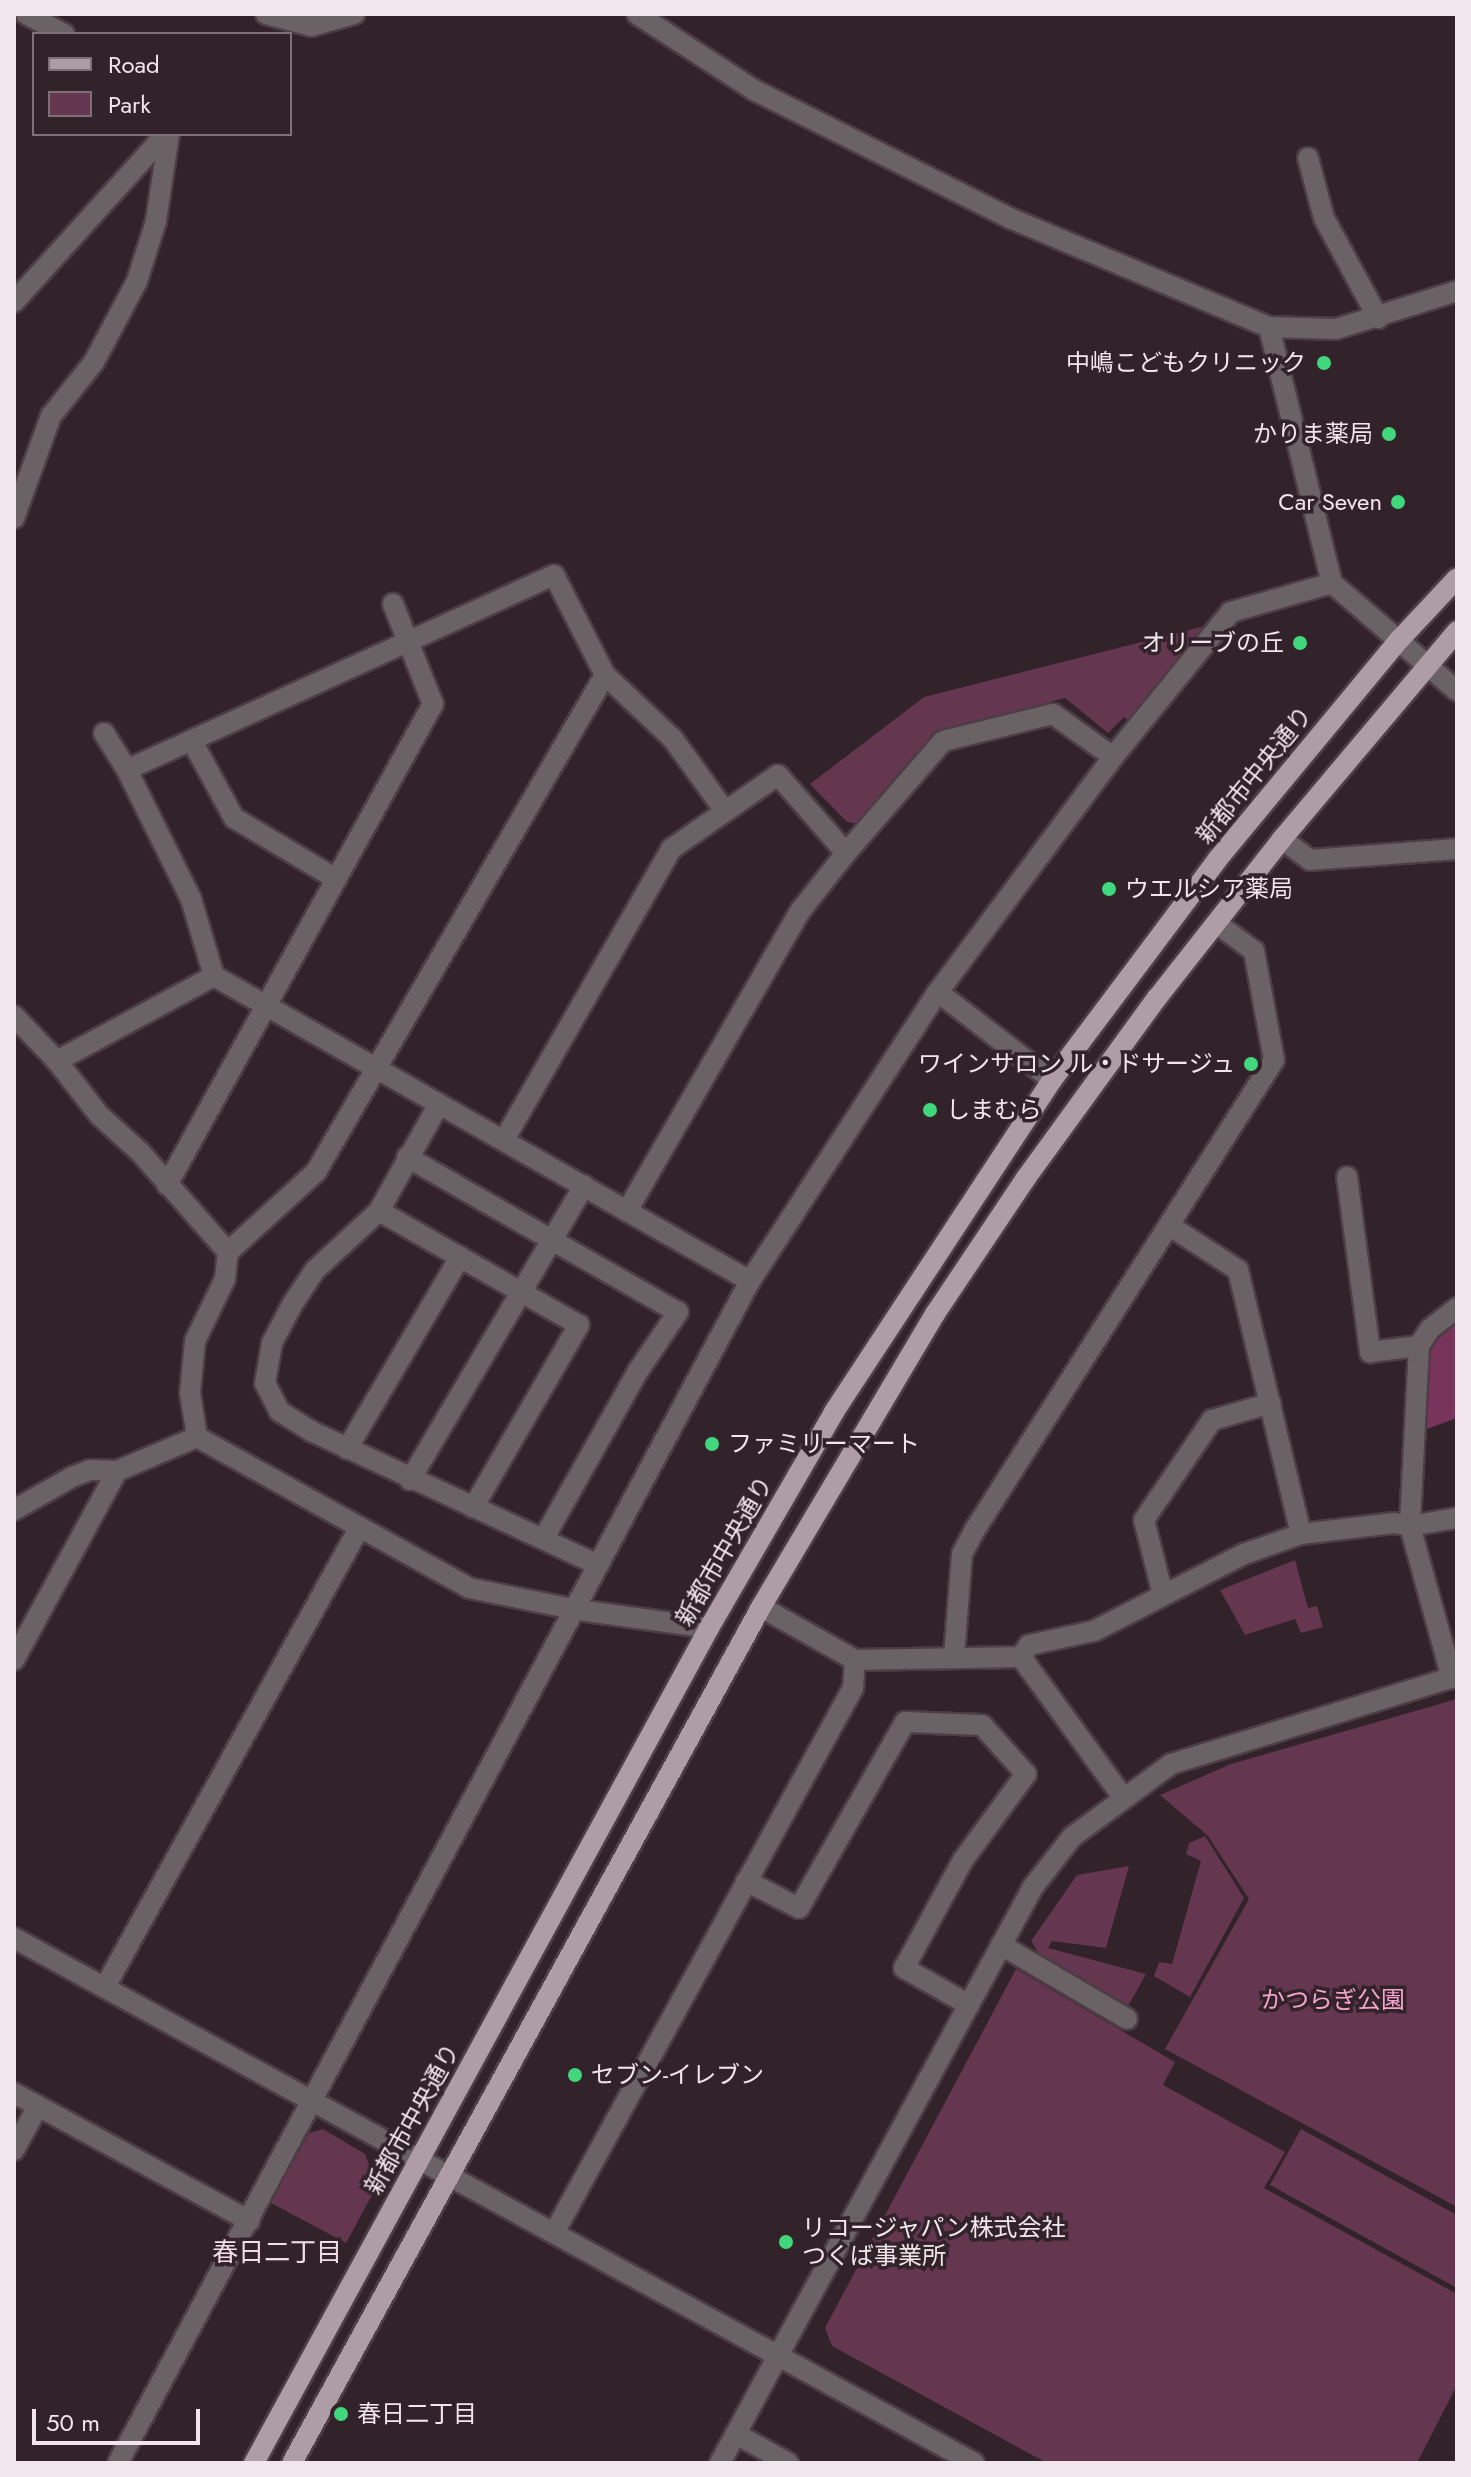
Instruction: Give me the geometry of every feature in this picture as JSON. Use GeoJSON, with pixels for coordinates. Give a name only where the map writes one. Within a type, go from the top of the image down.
{"type":"FeatureCollection","features":[{"type":"Feature","properties":{"kind":"main road","name":"新都市中央通り"},"geometry":{"type":"LineString","coordinates":[[254,2463],[709,1628],[834,1412],[1052,1080],[1217,860],[1400,639],[1457,578]]}},
{"type":"Feature","properties":{"kind":"main road"},"geometry":{"type":"LineString","coordinates":[[292,2463],[761,1607],[943,1302],[1026,1178],[1216,923],[1282,839],[1457,631]]}},
{"type":"Feature","properties":{"kind":"street"},"geometry":{"type":"LineString","coordinates":[[26,14],[60,32]]}},
{"type":"Feature","properties":{"kind":"street"},"geometry":{"type":"LineString","coordinates":[[266,14],[311,26]]}},
{"type":"Feature","properties":{"kind":"street"},"geometry":{"type":"LineString","coordinates":[[292,33],[354,14]]}},
{"type":"Feature","properties":{"kind":"street"},"geometry":{"type":"LineString","coordinates":[[637,14],[754,90],[971,199],[1269,327],[1336,329],[1457,291]]}},
{"type":"Feature","properties":{"kind":"street"},"geometry":{"type":"LineString","coordinates":[[14,302],[165,136]]}},
{"type":"Feature","properties":{"kind":"street"},"geometry":{"type":"LineString","coordinates":[[14,518],[20,482],[51,416],[94,362],[137,281],[156,221],[167,136]]}},
{"type":"Feature","properties":{"kind":"street"},"geometry":{"type":"LineString","coordinates":[[1308,158],[1324,218],[1378,318]]}},
{"type":"Feature","properties":{"kind":"street"},"geometry":{"type":"LineString","coordinates":[[1269,327],[1332,583],[1457,691]]}},
{"type":"Feature","properties":{"kind":"street"},"geometry":{"type":"LineString","coordinates":[[127,770],[406,639],[554,575],[605,675],[673,739],[725,811]]}},
{"type":"Feature","properties":{"kind":"street"},"geometry":{"type":"LineString","coordinates":[[118,2463],[578,1610],[598,1565],[750,1281],[938,992],[1113,757],[1231,612],[1332,583]]}},
{"type":"Feature","properties":{"kind":"street"},"geometry":{"type":"LineString","coordinates":[[167,1185],[267,1006],[333,877],[433,704],[393,604]]}},
{"type":"Feature","properties":{"kind":"street"},"geometry":{"type":"LineString","coordinates":[[197,1437],[190,1393],[195,1341],[225,1279],[228,1252],[316,1172],[605,675]]}},
{"type":"Feature","properties":{"kind":"street"},"geometry":{"type":"LineString","coordinates":[[627,1211],[801,910],[943,741],[1053,714],[1113,757]]}},
{"type":"Feature","properties":{"kind":"street"},"geometry":{"type":"LineString","coordinates":[[104,733],[127,770],[191,899],[214,976],[750,1281]]}},
{"type":"Feature","properties":{"kind":"street"},"geometry":{"type":"LineString","coordinates":[[192,741],[234,818],[333,877]]}},
{"type":"Feature","properties":{"kind":"street"},"geometry":{"type":"LineString","coordinates":[[504,1140],[671,849],[778,775],[846,853]]}},
{"type":"Feature","properties":{"kind":"street"},"geometry":{"type":"LineString","coordinates":[[1282,839],[1310,860],[1457,849]]}},
{"type":"Feature","properties":{"kind":"street"},"geometry":{"type":"LineString","coordinates":[[954,1656],[962,1554],[1274,1060],[1254,951],[1216,923]]}},
{"type":"Feature","properties":{"kind":"street"},"geometry":{"type":"LineString","coordinates":[[57,1061],[214,976]]}},
{"type":"Feature","properties":{"kind":"street"},"geometry":{"type":"LineString","coordinates":[[938,992],[1052,1080]]}},
{"type":"Feature","properties":{"kind":"street"},"geometry":{"type":"LineString","coordinates":[[14,1016],[57,1061],[99,1115],[228,1252]]}},
{"type":"Feature","properties":{"kind":"street"},"geometry":{"type":"LineString","coordinates":[[439,1104],[379,1211],[315,1270],[292,1305],[272,1343],[265,1383],[279,1411],[347,1449],[598,1565]]}},
{"type":"Feature","properties":{"kind":"street"},"geometry":{"type":"LineString","coordinates":[[407,1157],[678,1312],[638,1371],[544,1538]]}},
{"type":"Feature","properties":{"kind":"street"},"geometry":{"type":"LineString","coordinates":[[1347,1177],[1370,1352],[1419,1346]]}},
{"type":"Feature","properties":{"kind":"street"},"geometry":{"type":"LineString","coordinates":[[410,1480],[584,1186]]}},
{"type":"Feature","properties":{"kind":"street"},"geometry":{"type":"LineString","coordinates":[[379,1211],[579,1325],[473,1508]]}},
{"type":"Feature","properties":{"kind":"street"},"geometry":{"type":"LineString","coordinates":[[1170,1226],[1238,1270],[1301,1534]]}},
{"type":"Feature","properties":{"kind":"street"},"geometry":{"type":"LineString","coordinates":[[347,1449],[460,1257]]}},
{"type":"Feature","properties":{"kind":"street"},"geometry":{"type":"LineString","coordinates":[[720,2463],[1001,1945],[1050,1862],[1122,1796],[1194,1755],[1455,1677],[1410,1526],[1419,1346],[1430,1329],[1457,1308]]}},
{"type":"Feature","properties":{"kind":"street"},"geometry":{"type":"LineString","coordinates":[[1163,1595],[1144,1520],[1212,1420],[1271,1403]]}},
{"type":"Feature","properties":{"kind":"street"},"geometry":{"type":"LineString","coordinates":[[14,1510],[72,1477],[90,1470],[117,1471],[197,1437]]}},
{"type":"Feature","properties":{"kind":"street"},"geometry":{"type":"LineString","coordinates":[[197,1437],[358,1530],[469,1588],[578,1610],[709,1628]]}},
{"type":"Feature","properties":{"kind":"street"},"geometry":{"type":"LineString","coordinates":[[14,1660],[117,1471]]}},
{"type":"Feature","properties":{"kind":"street"},"geometry":{"type":"LineString","coordinates":[[1021,1657],[1029,1645],[1094,1631],[1244,1554],[1301,1534],[1354,1524],[1410,1526],[1457,1518]]}},
{"type":"Feature","properties":{"kind":"street"},"geometry":{"type":"LineString","coordinates":[[105,1987],[358,1530]]}},
{"type":"Feature","properties":{"kind":"street"},"geometry":{"type":"LineString","coordinates":[[761,1607],[855,1660],[1021,1657]]}},
{"type":"Feature","properties":{"kind":"street"},"geometry":{"type":"LineString","coordinates":[[1021,1657],[1122,1796]]}},
{"type":"Feature","properties":{"kind":"street"},"geometry":{"type":"LineString","coordinates":[[554,2233],[853,1688],[855,1660]]}},
{"type":"Feature","properties":{"kind":"street"},"geometry":{"type":"LineString","coordinates":[[746,1881],[799,1908],[905,1722],[982,1725],[1026,1774],[963,1860],[904,1968],[969,2005]]}},
{"type":"Feature","properties":{"kind":"street"},"geometry":{"type":"LineString","coordinates":[[14,1938],[974,2463]]}},
{"type":"Feature","properties":{"kind":"street"},"geometry":{"type":"LineString","coordinates":[[1001,1945],[1127,2019]]}},
{"type":"Feature","properties":{"kind":"street"},"geometry":{"type":"LineString","coordinates":[[14,2093],[250,2221]]}},
{"type":"Feature","properties":{"kind":"street"},"geometry":{"type":"LineString","coordinates":[[14,2150],[38,2106]]}},
{"type":"Feature","properties":{"kind":"street"},"geometry":{"type":"LineString","coordinates":[[736,2434],[788,2463]]}},
{"type":"Feature","properties":{"kind":"green space"},"geometry":{"type":"Polygon","coordinates":[[[1201,627],[1203,638],[1131,722],[1124,717],[1108,733],[1065,698],[937,731],[860,824],[847,822],[810,784],[924,697],[1201,627]]]}},
{"type":"Feature","properties":{"kind":"green space"},"geometry":{"type":"Polygon","coordinates":[[[1295,1560],[1308,1608],[1317,1606],[1323,1627],[1301,1633],[1295,1619],[1245,1635],[1220,1590],[1295,1560]]]}},
{"type":"Feature","properties":{"kind":"green space","name":"かつらぎ公園"},"geometry":{"type":"Polygon","coordinates":[[[1457,1699],[1457,2207],[1165,2049],[1249,1899],[1208,1836],[1160,1795],[1231,1764],[1457,1699]]]}},
{"type":"Feature","properties":{"kind":"green space"},"geometry":{"type":"Polygon","coordinates":[[[1205,1836],[1244,1898],[1190,1997],[1154,1976],[1159,1962],[1172,1964],[1201,1861],[1186,1854],[1189,1843],[1205,1836]]]}},
{"type":"Feature","properties":{"kind":"green space"},"geometry":{"type":"Polygon","coordinates":[[[1129,1866],[1106,1948],[1052,1941],[1048,1948],[1146,1974],[1127,2008],[1042,1959],[1031,1941],[1077,1875],[1129,1866]]]}},
{"type":"Feature","properties":{"kind":"green space"},"geometry":{"type":"Polygon","coordinates":[[[1016,1969],[1175,2062],[1163,2085],[1285,2152],[1264,2188],[1457,2294],[1457,2385],[1417,2463],[1047,2463],[832,2346],[825,2328],[1016,1969]]]}},
{"type":"Feature","properties":{"kind":"green space"},"geometry":{"type":"Polygon","coordinates":[[[323,2129],[365,2154],[377,2186],[346,2243],[271,2203],[309,2133],[323,2129]]]}},
{"type":"Feature","properties":{"kind":"green space"},"geometry":{"type":"Polygon","coordinates":[[[1301,2129],[1457,2215],[1457,2288],[1270,2185],[1301,2129]]]}},
{"type":"Feature","properties":{"kind":"shaded area"},"geometry":{"type":"Polygon","coordinates":[[[1457,1315],[1457,1418],[1424,1430],[1428,1357],[1444,1326],[1457,1315]]]}},
{"type":"Feature","properties":{"kind":"place","name":"中嶋こどもクリニック"},"geometry":{"type":"Point","coordinates":[1324,363]}},
{"type":"Feature","properties":{"kind":"place","name":"かりま薬局"},"geometry":{"type":"Point","coordinates":[1389,434]}},
{"type":"Feature","properties":{"kind":"place","name":"Car Seven"},"geometry":{"type":"Point","coordinates":[1398,502]}},
{"type":"Feature","properties":{"kind":"place","name":"オリーブの丘"},"geometry":{"type":"Point","coordinates":[1300,643]}},
{"type":"Feature","properties":{"kind":"place","name":"ウエルシア薬局"},"geometry":{"type":"Point","coordinates":[1109,889]}},
{"type":"Feature","properties":{"kind":"place","name":"ワインサロン ル・ドサージュ"},"geometry":{"type":"Point","coordinates":[1251,1064]}},
{"type":"Feature","properties":{"kind":"place","name":"しまむら"},"geometry":{"type":"Point","coordinates":[930,1110]}},
{"type":"Feature","properties":{"kind":"place","name":"ファミリーマート"},"geometry":{"type":"Point","coordinates":[712,1444]}},
{"type":"Feature","properties":{"kind":"place","name":"セブン-イレブン"},"geometry":{"type":"Point","coordinates":[575,2075]}},
{"type":"Feature","properties":{"kind":"place","name":"リコージャパン株式会社 つくば事業所"},"geometry":{"type":"Point","coordinates":[786,2242]}},
{"type":"Feature","properties":{"kind":"place","name":"春日二丁目"},"geometry":{"type":"Point","coordinates":[341,2414]}},
{"type":"Feature","properties":{"kind":"district","name":"春日二丁目"},"geometry":{"type":"Point","coordinates":[277,2253]}}]}
